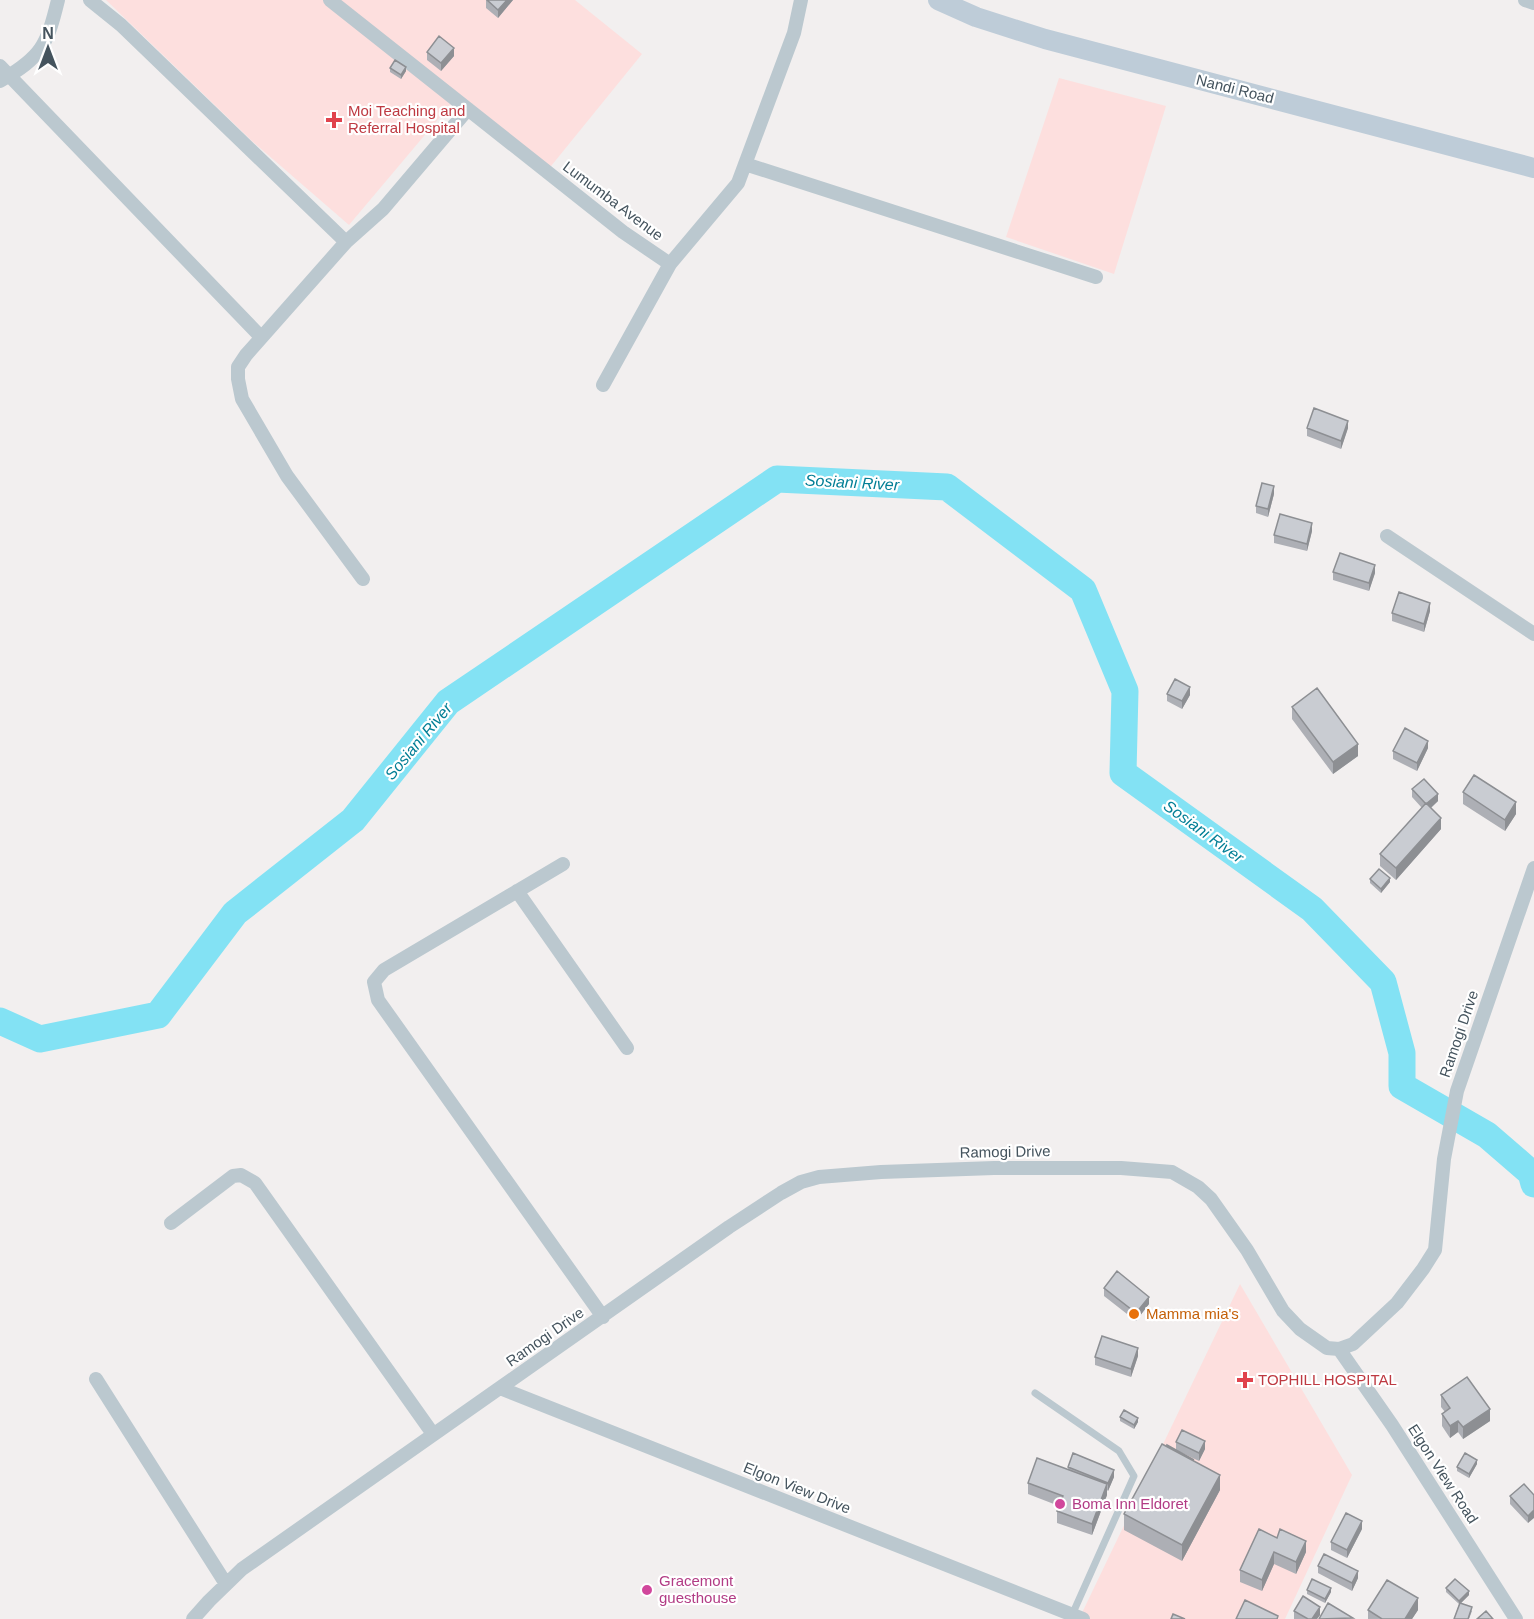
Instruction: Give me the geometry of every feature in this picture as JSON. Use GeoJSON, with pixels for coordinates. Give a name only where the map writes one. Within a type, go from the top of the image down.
{"type":"FeatureCollection","features":[{"type":"Feature","properties":{"kind":"street"},"geometry":{"type":"LineString","coordinates":[[58,0],[47,38],[40,52],[3,74],[261,337]]}},
{"type":"Feature","properties":{"kind":"street"},"geometry":{"type":"LineString","coordinates":[[90,0],[121,25],[346,242]]}},
{"type":"Feature","properties":{"kind":"street","name":"Lumumba Avenue"},"geometry":{"type":"LineString","coordinates":[[330,0],[623,232],[670,264]]}},
{"type":"Feature","properties":{"kind":"street"},"geometry":{"type":"LineString","coordinates":[[603,385],[670,264],[738,183],[794,33],[801,0]]}},
{"type":"Feature","properties":{"kind":"street","name":"Nandi Road"},"geometry":{"type":"LineString","coordinates":[[938,0],[976,17],[1046,39],[1534,168]]}},
{"type":"Feature","properties":{"kind":"street"},"geometry":{"type":"LineString","coordinates":[[1525,0],[1534,3]]}},
{"type":"Feature","properties":{"kind":"street"},"geometry":{"type":"LineString","coordinates":[[363,579],[287,476],[242,399],[238,368],[261,337],[346,242],[383,209],[468,109]]}},
{"type":"Feature","properties":{"kind":"street"},"geometry":{"type":"LineString","coordinates":[[745,164],[1096,277]]}},
{"type":"Feature","properties":{"kind":"street"},"geometry":{"type":"LineString","coordinates":[[1387,537],[1534,634]]}},
{"type":"Feature","properties":{"kind":"street"},"geometry":{"type":"LineString","coordinates":[[563,864],[384,970],[374,982],[378,1000],[603,1317]]}},
{"type":"Feature","properties":{"kind":"street","name":"Ramogi Drive"},"geometry":{"type":"LineString","coordinates":[[193,1619],[242,1569],[433,1434],[729,1227],[781,1193],[801,1182],[819,1177],[881,1172],[994,1168],[1121,1168],[1172,1172],[1198,1187],[1211,1199],[1247,1250],[1282,1311],[1300,1329],[1321,1345],[1339,1349],[1353,1344],[1383,1318],[1411,1286],[1435,1250],[1444,1159],[1457,1091],[1529,895],[1534,868]]}},
{"type":"Feature","properties":{"kind":"street"},"geometry":{"type":"LineString","coordinates":[[517,891],[627,1048]]}},
{"type":"Feature","properties":{"kind":"street"},"geometry":{"type":"LineString","coordinates":[[171,1223],[233,1176],[242,1175],[255,1183],[433,1434]]}},
{"type":"Feature","properties":{"kind":"street","name":"Elgon View Road"},"geometry":{"type":"LineString","coordinates":[[1339,1349],[1392,1425],[1516,1619]]}},
{"type":"Feature","properties":{"kind":"street"},"geometry":{"type":"LineString","coordinates":[[96,1379],[226,1584]]}},
{"type":"Feature","properties":{"kind":"street","name":"Elgon View Drive"},"geometry":{"type":"LineString","coordinates":[[500,1388],[1078,1617]]}},
{"type":"Feature","properties":{"kind":"lane"},"geometry":{"type":"LineString","coordinates":[[1035,1393],[1119,1451],[1134,1476],[1078,1617]]}},
{"type":"Feature","properties":{"kind":"shaded area","name":"Moi Teaching and Referral Hospital"},"geometry":{"type":"Polygon","coordinates":[[[106,0],[575,0],[642,54],[543,176],[456,98],[349,225],[253,142],[106,0]]]}},
{"type":"Feature","properties":{"kind":"shaded area"},"geometry":{"type":"Polygon","coordinates":[[[1059,78],[1166,106],[1114,274],[1006,237],[1059,78]]]}},
{"type":"Feature","properties":{"kind":"shaded area","name":"TOPHILL HOSPITAL"},"geometry":{"type":"Polygon","coordinates":[[[1240,1284],[1352,1475],[1285,1619],[1086,1619],[1080,1617],[1240,1284]]]}},
{"type":"Feature","properties":{"kind":"building"},"geometry":{"type":"Polygon","coordinates":[[[487,0],[507,0],[498,10],[487,0]]]}},
{"type":"Feature","properties":{"kind":"building"},"geometry":{"type":"Polygon","coordinates":[[[439,36],[454,48],[441,63],[427,52],[439,36]]]}},
{"type":"Feature","properties":{"kind":"building"},"geometry":{"type":"Polygon","coordinates":[[[395,60],[406,67],[401,75],[390,68],[395,60]]]}},
{"type":"Feature","properties":{"kind":"building"},"geometry":{"type":"Polygon","coordinates":[[[1314,408],[1348,421],[1341,441],[1307,428],[1314,408]]]}},
{"type":"Feature","properties":{"kind":"building"},"geometry":{"type":"Polygon","coordinates":[[[1262,483],[1274,486],[1268,509],[1256,506],[1262,483]]]}},
{"type":"Feature","properties":{"kind":"building"},"geometry":{"type":"Polygon","coordinates":[[[1280,514],[1312,523],[1307,544],[1274,535],[1280,514]]]}},
{"type":"Feature","properties":{"kind":"building"},"geometry":{"type":"Polygon","coordinates":[[[1340,553],[1375,565],[1369,583],[1333,572],[1340,553]]]}},
{"type":"Feature","properties":{"kind":"building"},"geometry":{"type":"Polygon","coordinates":[[[1399,592],[1430,603],[1424,624],[1392,613],[1399,592]]]}},
{"type":"Feature","properties":{"kind":"building"},"geometry":{"type":"Polygon","coordinates":[[[1175,679],[1190,687],[1182,701],[1167,694],[1175,679]]]}},
{"type":"Feature","properties":{"kind":"building"},"geometry":{"type":"Polygon","coordinates":[[[1317,688],[1358,744],[1333,762],[1292,707],[1317,688]]]}},
{"type":"Feature","properties":{"kind":"building"},"geometry":{"type":"Polygon","coordinates":[[[1405,728],[1428,741],[1417,763],[1393,751],[1405,728]]]}},
{"type":"Feature","properties":{"kind":"building"},"geometry":{"type":"Polygon","coordinates":[[[1474,775],[1516,802],[1505,820],[1463,792],[1474,775]]]}},
{"type":"Feature","properties":{"kind":"building"},"geometry":{"type":"Polygon","coordinates":[[[1424,779],[1438,794],[1426,804],[1412,789],[1424,779]]]}},
{"type":"Feature","properties":{"kind":"building"},"geometry":{"type":"Polygon","coordinates":[[[1426,803],[1441,818],[1396,868],[1380,854],[1426,803]]]}},
{"type":"Feature","properties":{"kind":"building"},"geometry":{"type":"Polygon","coordinates":[[[1379,869],[1390,878],[1381,889],[1370,879],[1379,869]]]}},
{"type":"Feature","properties":{"kind":"building"},"geometry":{"type":"Polygon","coordinates":[[[1117,1271],[1149,1297],[1136,1313],[1104,1288],[1117,1271]]]}},
{"type":"Feature","properties":{"kind":"building"},"geometry":{"type":"Polygon","coordinates":[[[1102,1336],[1138,1348],[1131,1369],[1095,1357],[1102,1336]]]}},
{"type":"Feature","properties":{"kind":"building"},"geometry":{"type":"Polygon","coordinates":[[[1467,1377],[1490,1409],[1463,1427],[1458,1421],[1450,1426],[1442,1414],[1450,1408],[1441,1395],[1467,1377]]]}},
{"type":"Feature","properties":{"kind":"building"},"geometry":{"type":"Polygon","coordinates":[[[1124,1410],[1138,1418],[1134,1425],[1120,1417],[1124,1410]]]}},
{"type":"Feature","properties":{"kind":"building"},"geometry":{"type":"Polygon","coordinates":[[[1182,1430],[1205,1441],[1199,1453],[1176,1442],[1182,1430]]]}},
{"type":"Feature","properties":{"kind":"building"},"geometry":{"type":"Polygon","coordinates":[[[1162,1444],[1220,1475],[1182,1545],[1124,1514],[1162,1444]]]}},
{"type":"Feature","properties":{"kind":"building"},"geometry":{"type":"Polygon","coordinates":[[[1073,1453],[1114,1470],[1108,1483],[1068,1467],[1073,1453]]]}},
{"type":"Feature","properties":{"kind":"building"},"geometry":{"type":"Polygon","coordinates":[[[1465,1453],[1477,1460],[1469,1474],[1457,1467],[1465,1453]]]}},
{"type":"Feature","properties":{"kind":"building"},"geometry":{"type":"Polygon","coordinates":[[[1037,1458],[1107,1484],[1092,1524],[1057,1511],[1063,1496],[1028,1483],[1037,1458]]]}},
{"type":"Feature","properties":{"kind":"building"},"geometry":{"type":"Polygon","coordinates":[[[1524,1484],[1534,1495],[1534,1510],[1528,1516],[1510,1496],[1524,1484]]]}},
{"type":"Feature","properties":{"kind":"building"},"geometry":{"type":"Polygon","coordinates":[[[1346,1513],[1362,1521],[1347,1550],[1331,1542],[1346,1513]]]}},
{"type":"Feature","properties":{"kind":"building"},"geometry":{"type":"Polygon","coordinates":[[[1259,1529],[1277,1538],[1280,1529],[1306,1541],[1296,1562],[1274,1552],[1262,1580],[1240,1570],[1259,1529]]]}},
{"type":"Feature","properties":{"kind":"building"},"geometry":{"type":"Polygon","coordinates":[[[1324,1554],[1358,1571],[1352,1583],[1318,1566],[1324,1554]]]}},
{"type":"Feature","properties":{"kind":"building"},"geometry":{"type":"Polygon","coordinates":[[[1312,1579],[1331,1588],[1325,1599],[1307,1590],[1312,1579]]]}},
{"type":"Feature","properties":{"kind":"building"},"geometry":{"type":"Polygon","coordinates":[[[1455,1579],[1469,1591],[1459,1601],[1446,1588],[1455,1579]]]}},
{"type":"Feature","properties":{"kind":"building"},"geometry":{"type":"Polygon","coordinates":[[[1387,1580],[1418,1598],[1405,1619],[1382,1619],[1368,1610],[1387,1580]]]}},
{"type":"Feature","properties":{"kind":"building"},"geometry":{"type":"Polygon","coordinates":[[[1303,1596],[1320,1607],[1312,1619],[1294,1611],[1303,1596]]]}},
{"type":"Feature","properties":{"kind":"building"},"geometry":{"type":"Polygon","coordinates":[[[1245,1600],[1278,1616],[1277,1619],[1236,1619],[1245,1600]]]}},
{"type":"Feature","properties":{"kind":"building"},"geometry":{"type":"Polygon","coordinates":[[[1328,1603],[1353,1618],[1319,1619],[1328,1603]]]}},
{"type":"Feature","properties":{"kind":"building"},"geometry":{"type":"Polygon","coordinates":[[[1460,1603],[1472,1607],[1468,1619],[1454,1619],[1460,1603]]]}},
{"type":"Feature","properties":{"kind":"building"},"geometry":{"type":"Polygon","coordinates":[[[1486,1611],[1493,1619],[1477,1619],[1486,1611]]]}},
{"type":"Feature","properties":{"kind":"building"},"geometry":{"type":"Polygon","coordinates":[[[1173,1614],[1185,1619],[1171,1619],[1173,1614]]]}},
{"type":"Feature","properties":{"kind":"waterway","name":"Sosiani River"},"geometry":{"type":"LineString","coordinates":[[0,1021],[40,1039],[158,1015],[235,913],[353,820],[448,702],[777,479],[947,487],[1083,590],[1125,691],[1123,773],[1312,909],[1383,982],[1402,1053],[1402,1086],[1487,1135],[1531,1173],[1534,1184]]}},
{"type":"Feature","properties":{"kind":"place","name":"Moi Teaching and Referral Hospital"},"geometry":{"type":"Point","coordinates":[334,120]}},
{"type":"Feature","properties":{"kind":"place","name":"Mamma mia's"},"geometry":{"type":"Point","coordinates":[1134,1314]}},
{"type":"Feature","properties":{"kind":"place","name":"TOPHILL HOSPITAL"},"geometry":{"type":"Point","coordinates":[1245,1380]}},
{"type":"Feature","properties":{"kind":"place","name":"Boma Inn Eldoret"},"geometry":{"type":"Point","coordinates":[1060,1504]}},
{"type":"Feature","properties":{"kind":"place","name":"Gracemont guesthouse"},"geometry":{"type":"Point","coordinates":[647,1590]}}]}
